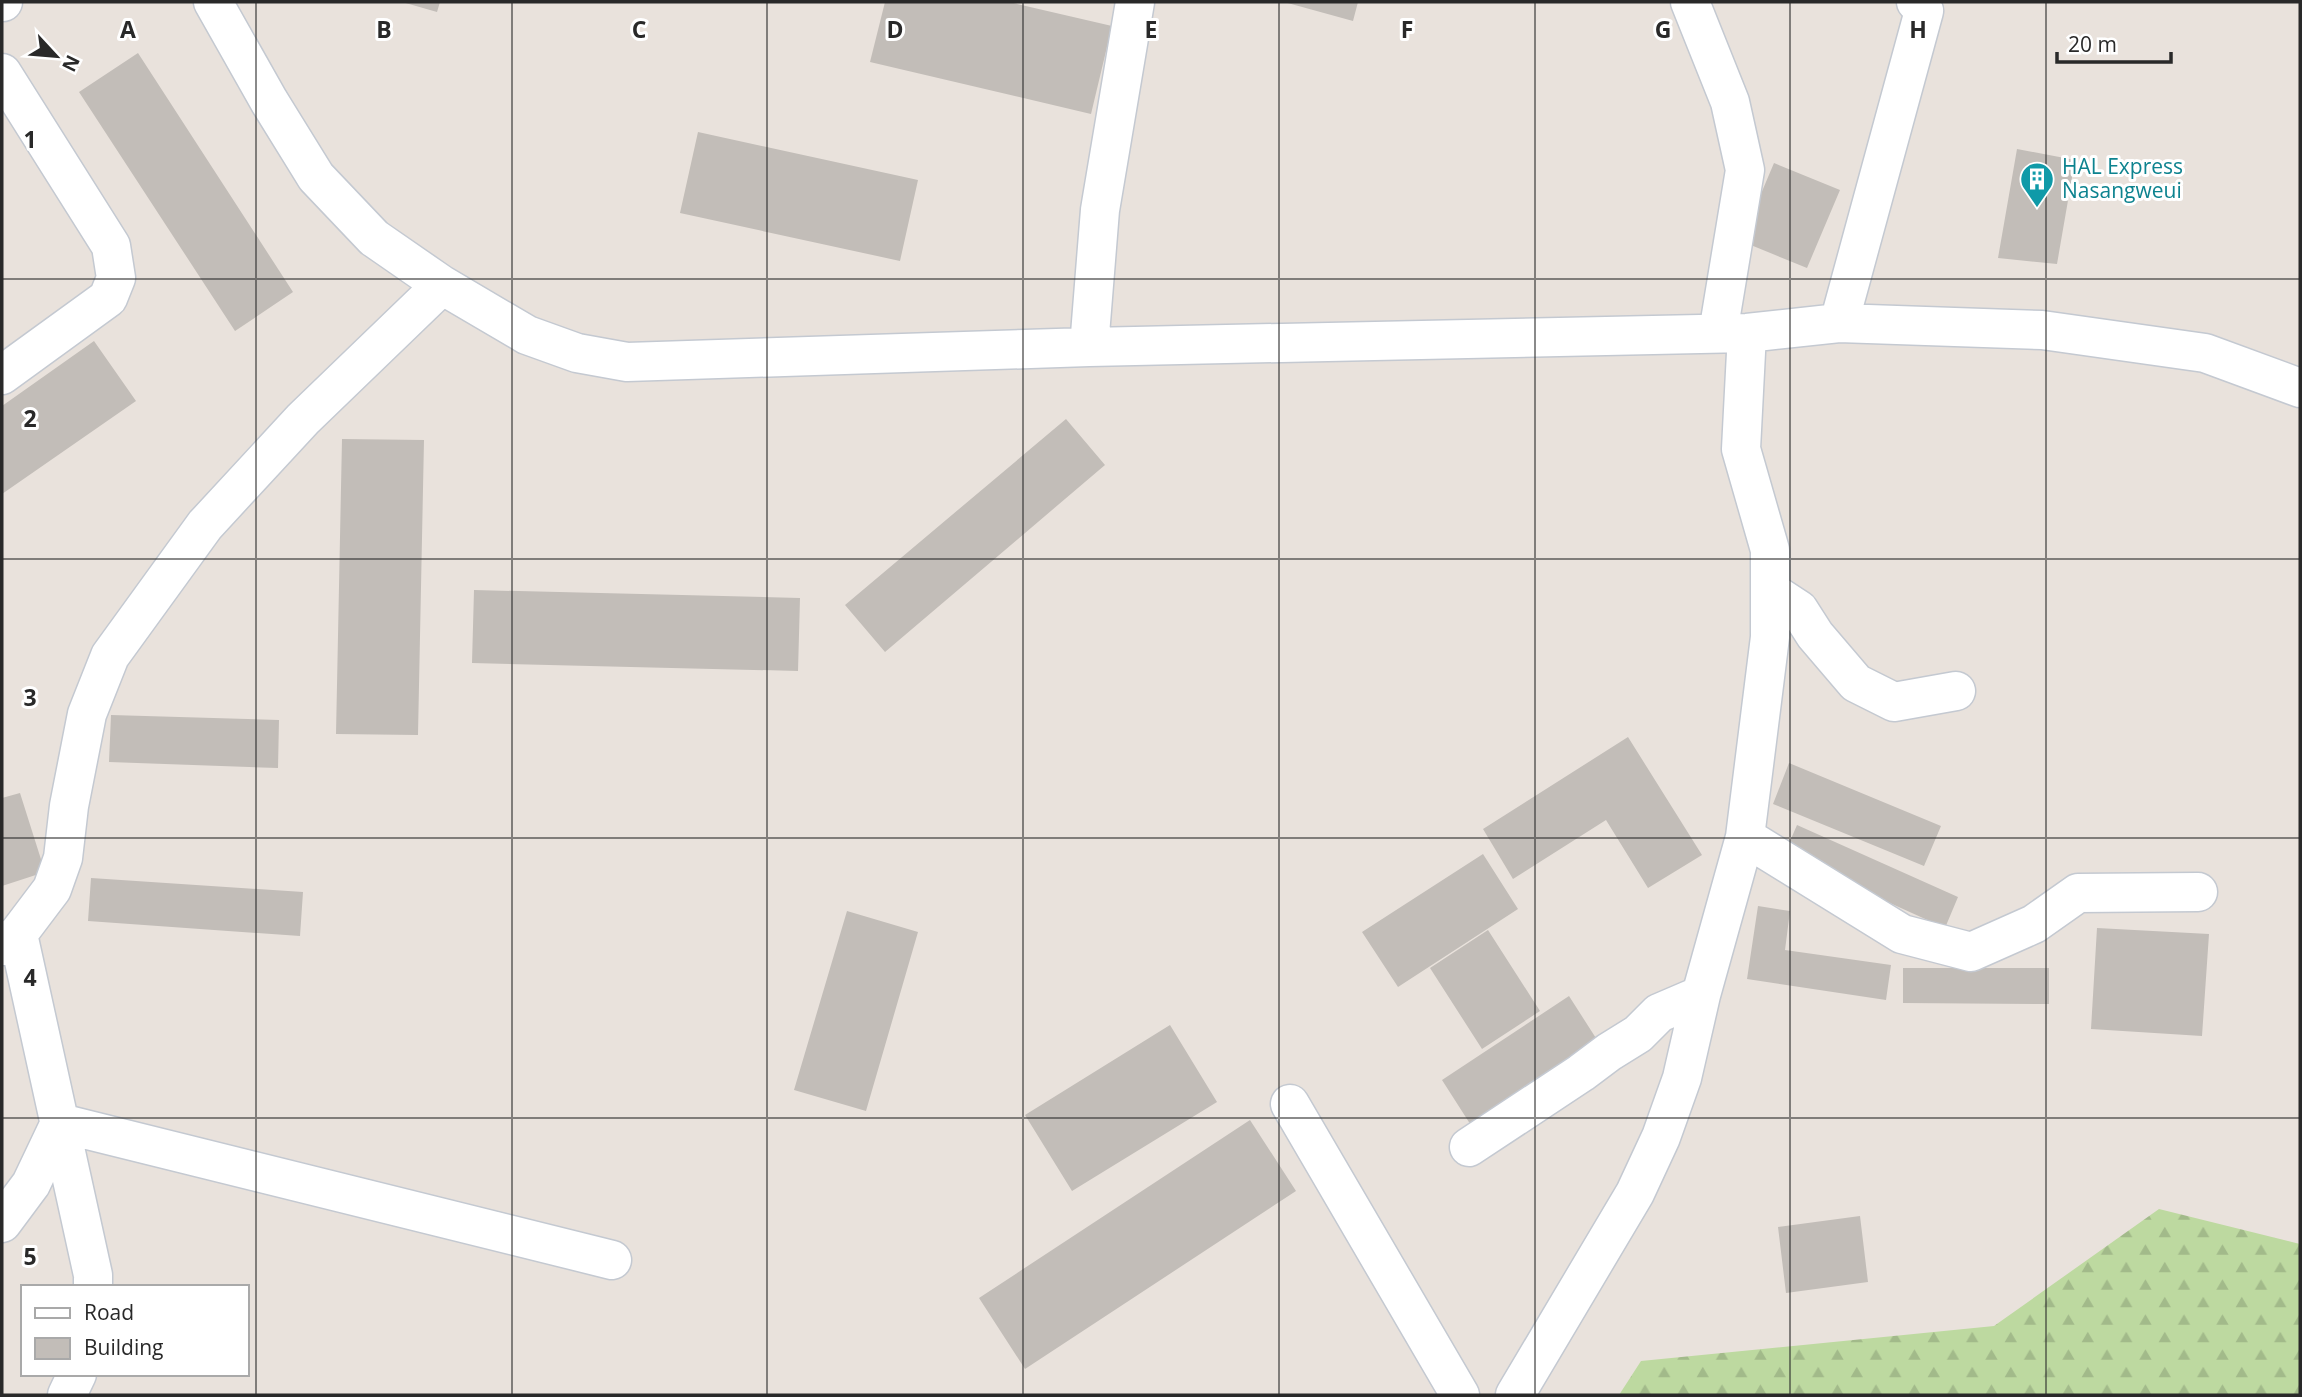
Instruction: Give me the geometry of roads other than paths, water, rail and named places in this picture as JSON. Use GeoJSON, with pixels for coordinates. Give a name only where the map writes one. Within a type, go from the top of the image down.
{"type":"FeatureCollection","features":[{"type":"Feature","properties":{"kind":"street"},"geometry":{"type":"LineString","coordinates":[[213,2],[316,177],[374,238],[442,285],[527,335],[577,353],[627,362],[1089,347],[1733,333],[1839,323],[2056,332],[2205,354],[2300,388]]}},
{"type":"Feature","properties":{"kind":"street"},"geometry":{"type":"LineString","coordinates":[[1089,347],[1100,210],[1135,2]]}},
{"type":"Feature","properties":{"kind":"street"},"geometry":{"type":"LineString","coordinates":[[1515,1395],[1635,1193],[1661,1137],[1682,1078],[1701,995],[1745,837],[1770,637],[1770,550],[1741,449],[1733,333],[1745,170],[1730,102],[1690,2]]}},
{"type":"Feature","properties":{"kind":"street"},"geometry":{"type":"LineString","coordinates":[[1839,323],[1924,11],[1916,2]]}},
{"type":"Feature","properties":{"kind":"street"},"geometry":{"type":"LineString","coordinates":[[2,74],[111,246],[116,278],[108,298],[2,375]]}},
{"type":"Feature","properties":{"kind":"street"},"geometry":{"type":"LineString","coordinates":[[93,1285],[60,1123],[10,940],[51,889],[62,858],[87,714],[110,656],[205,525],[303,419],[442,285]]}},
{"type":"Feature","properties":{"kind":"street"},"geometry":{"type":"LineString","coordinates":[[1770,592],[1799,610],[1815,635],[1856,683],[1894,702],[1956,691]]}},
{"type":"Feature","properties":{"kind":"street"},"geometry":{"type":"LineString","coordinates":[[1745,837],[1902,934],[1971,952],[2034,924],[2078,893],[2198,892]]}},
{"type":"Feature","properties":{"kind":"street"},"geometry":{"type":"LineString","coordinates":[[1469,1147],[1638,1034],[1659,1013],[1701,995]]}},
{"type":"Feature","properties":{"kind":"street"},"geometry":{"type":"LineString","coordinates":[[1290,1104],[1460,1395]]}},
{"type":"Feature","properties":{"kind":"street"},"geometry":{"type":"LineString","coordinates":[[2,1223],[31,1184],[60,1123]]}},
{"type":"Feature","properties":{"kind":"street"},"geometry":{"type":"LineString","coordinates":[[60,1123],[612,1260]]}},
{"type":"Feature","properties":{"kind":"street"},"geometry":{"type":"LineString","coordinates":[[67,1395],[76,1376]]}},
{"type":"Feature","properties":{"kind":"place","name":"HAL Express Nasangweui"},"geometry":{"type":"Point","coordinates":[2037,209]}}]}
